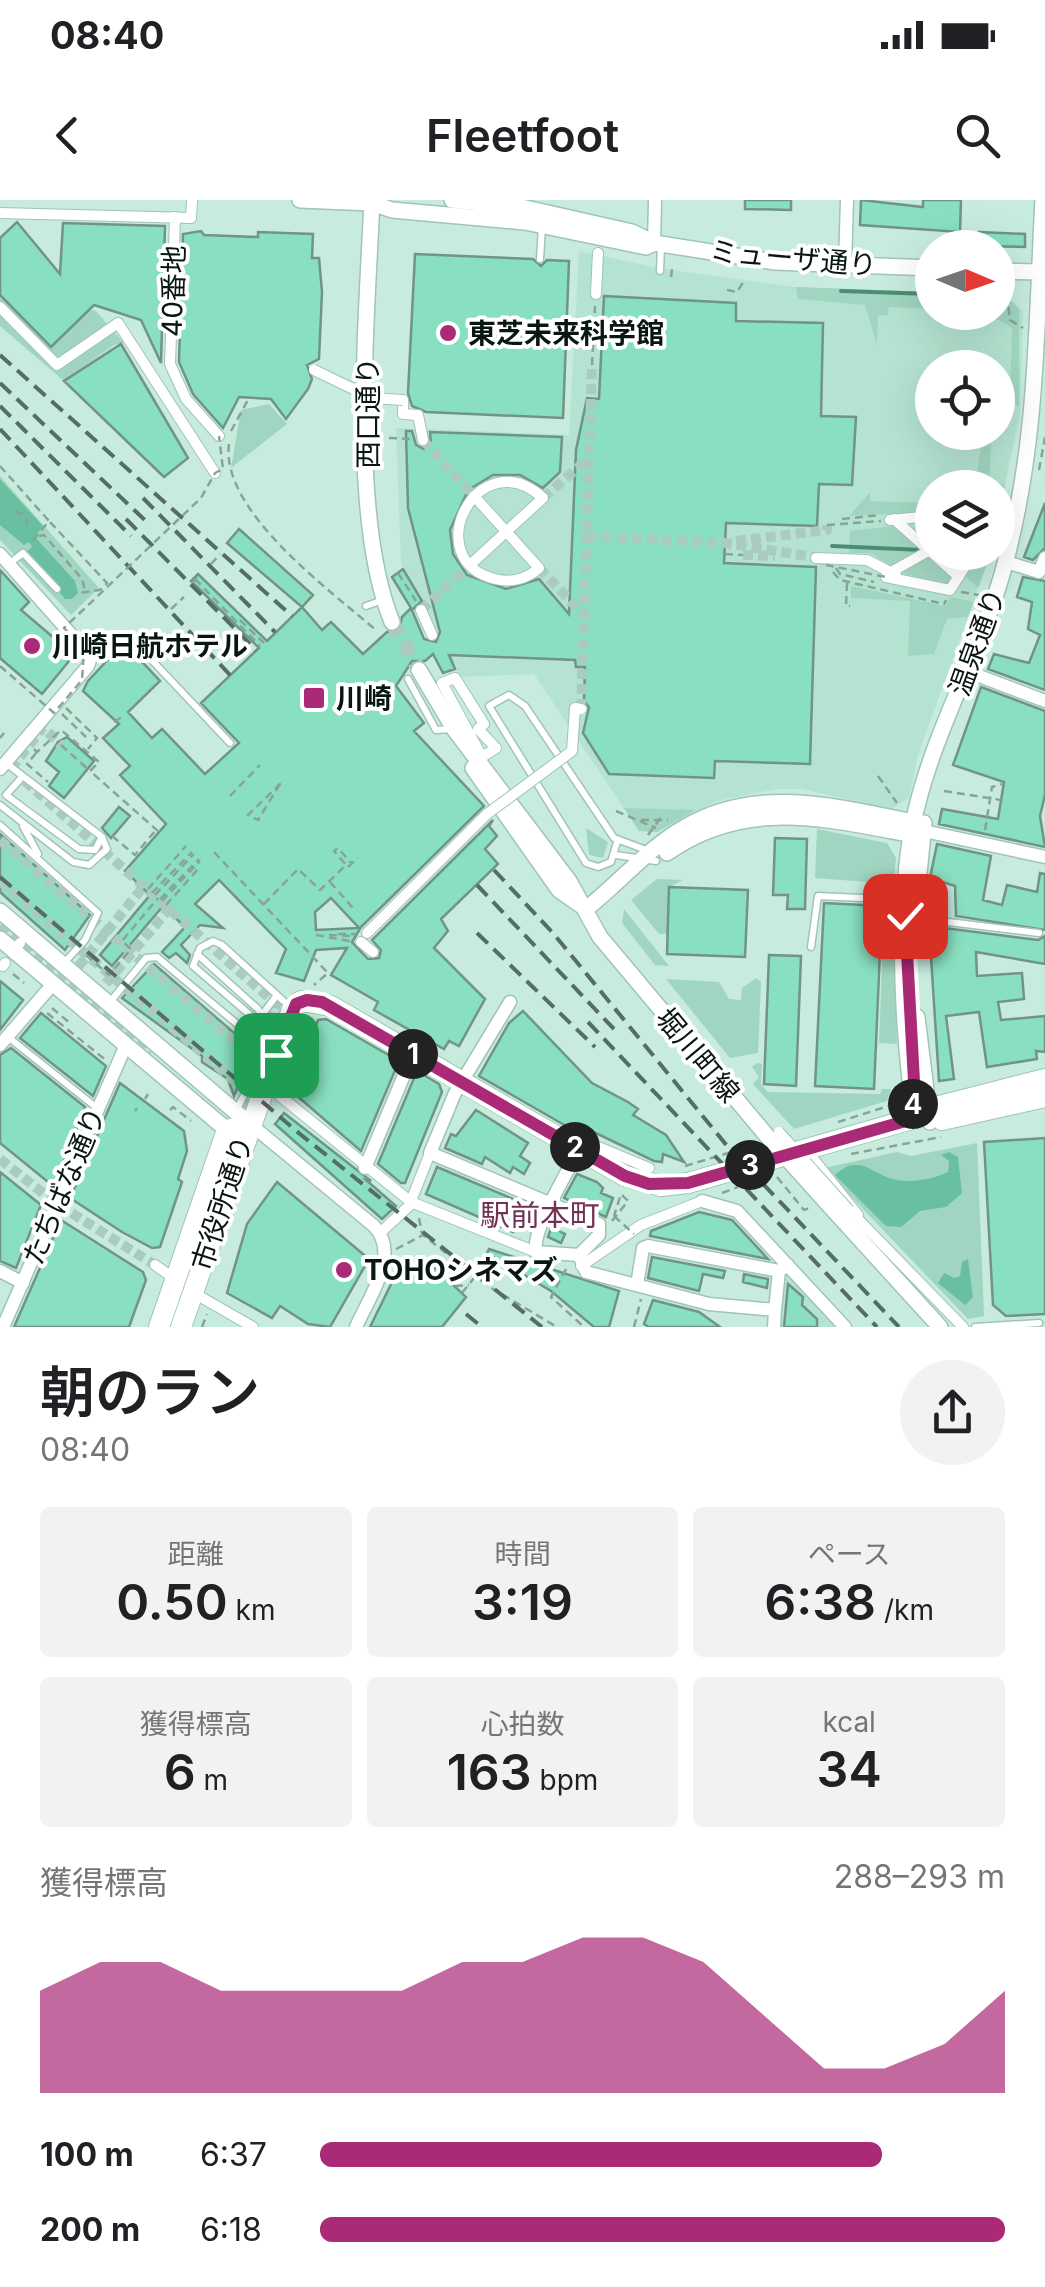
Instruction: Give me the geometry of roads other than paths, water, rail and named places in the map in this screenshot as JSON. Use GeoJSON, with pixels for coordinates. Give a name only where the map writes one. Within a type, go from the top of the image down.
{"type":"FeatureCollection","features":[{"type":"Feature","properties":{"kind":"main road"},"geometry":{"type":"LineString","coordinates":[[243,1117],[278,1049],[284,1002],[307,1000],[322,1002],[461,1082],[578,1143],[637,1181],[674,1185],[1042,1082]]}},
{"type":"Feature","properties":{"kind":"main road","name":"市役所通り"},"geometry":{"type":"LineString","coordinates":[[159,1327],[227,1130],[243,1117]]}},
{"type":"Feature","properties":{"kind":"main road","name":"市役所通り"},"geometry":{"type":"LineString","coordinates":[[180,1327],[202,1298],[243,1117]]}},
{"type":"Feature","properties":{"kind":"street"},"geometry":{"type":"LineString","coordinates":[[0,213],[191,218],[192,200]]}},
{"type":"Feature","properties":{"kind":"street","name":"ミューザ通り"},"geometry":{"type":"LineString","coordinates":[[300,200],[375,201],[392,210],[542,225],[646,246],[658,243]]}},
{"type":"Feature","properties":{"kind":"street","name":"ミューザ通り"},"geometry":{"type":"LineString","coordinates":[[452,200],[521,203],[632,232],[658,243],[775,262],[915,267]]}},
{"type":"Feature","properties":{"kind":"street"},"geometry":{"type":"LineString","coordinates":[[655,200],[658,243]]}},
{"type":"Feature","properties":{"kind":"street"},"geometry":{"type":"LineString","coordinates":[[845,265],[847,200]]}},
{"type":"Feature","properties":{"kind":"street","name":"温泉通り"},"geometry":{"type":"LineString","coordinates":[[1015,521],[1041,384],[1039,272],[1043,200]]}},
{"type":"Feature","properties":{"kind":"street","name":"西口通り"},"geometry":{"type":"LineString","coordinates":[[375,201],[367,460],[384,626]]}},
{"type":"Feature","properties":{"kind":"street","name":"40番地"},"geometry":{"type":"LineString","coordinates":[[175,217],[170,364],[186,399],[218,436]]}},
{"type":"Feature","properties":{"kind":"street"},"geometry":{"type":"LineString","coordinates":[[596,294],[598,254]]}},
{"type":"Feature","properties":{"kind":"street"},"geometry":{"type":"LineString","coordinates":[[1015,271],[1039,272]]}},
{"type":"Feature","properties":{"kind":"street"},"geometry":{"type":"LineString","coordinates":[[0,307],[57,365],[118,322],[214,473]]}},
{"type":"Feature","properties":{"kind":"street"},"geometry":{"type":"LineString","coordinates":[[314,370],[372,398],[403,400],[403,414],[418,415],[423,440]]}},
{"type":"Feature","properties":{"kind":"street"},"geometry":{"type":"LineString","coordinates":[[470,564],[506,532],[543,498],[509,482],[494,484],[474,496],[461,514],[459,545],[470,564],[489,578],[504,581],[539,568],[506,532],[474,496]]}},
{"type":"Feature","properties":{"kind":"street"},"geometry":{"type":"LineString","coordinates":[[915,518],[892,520],[915,538]]}},
{"type":"Feature","properties":{"kind":"street"},"geometry":{"type":"LineString","coordinates":[[1015,565],[1042,573],[1045,558]]}},
{"type":"Feature","properties":{"kind":"street"},"geometry":{"type":"LineString","coordinates":[[3,766],[90,661],[89,650],[5,559]]}},
{"type":"Feature","properties":{"kind":"street"},"geometry":{"type":"LineString","coordinates":[[888,574],[915,559]]}},
{"type":"Feature","properties":{"kind":"street"},"geometry":{"type":"LineString","coordinates":[[821,561],[868,560],[888,574],[950,590],[963,570]]}},
{"type":"Feature","properties":{"kind":"street"},"geometry":{"type":"LineString","coordinates":[[953,570],[959,576]]}},
{"type":"Feature","properties":{"kind":"street","name":"温泉通り"},"geometry":{"type":"LineString","coordinates":[[925,1117],[908,1046],[915,827],[926,783],[1003,570]]}},
{"type":"Feature","properties":{"kind":"street"},"geometry":{"type":"LineString","coordinates":[[421,610],[432,635]]}},
{"type":"Feature","properties":{"kind":"street"},"geometry":{"type":"LineString","coordinates":[[966,671],[1045,701]]}},
{"type":"Feature","properties":{"kind":"street","name":"堀川町線"},"geometry":{"type":"LineString","coordinates":[[414,675],[586,910],[600,937],[940,1327]]}},
{"type":"Feature","properties":{"kind":"street"},"geometry":{"type":"LineString","coordinates":[[455,678],[484,724],[478,729],[496,748],[482,758],[458,713],[442,683],[455,678]]}},
{"type":"Feature","properties":{"kind":"street"},"geometry":{"type":"LineString","coordinates":[[373,952],[364,938],[488,811],[572,751],[575,708],[581,709]]}},
{"type":"Feature","properties":{"kind":"street"},"geometry":{"type":"LineString","coordinates":[[586,910],[688,825],[753,804],[805,802],[983,846],[1045,857]]}},
{"type":"Feature","properties":{"kind":"street"},"geometry":{"type":"LineString","coordinates":[[0,911],[380,1232],[387,1249],[385,1260],[356,1327]]}},
{"type":"Feature","properties":{"kind":"street"},"geometry":{"type":"LineString","coordinates":[[0,940],[227,1130]]}},
{"type":"Feature","properties":{"kind":"street"},"geometry":{"type":"LineString","coordinates":[[4,1041],[53,984]]}},
{"type":"Feature","properties":{"kind":"street"},"geometry":{"type":"LineString","coordinates":[[380,1232],[411,1202],[461,1082],[510,1002]]}},
{"type":"Feature","properties":{"kind":"street","name":"たちばな通り"},"geometry":{"type":"LineString","coordinates":[[3,1327],[98,1100],[126,1046]]}},
{"type":"Feature","properties":{"kind":"street"},"geometry":{"type":"LineString","coordinates":[[365,1168],[413,1054]]}},
{"type":"Feature","properties":{"kind":"street"},"geometry":{"type":"LineString","coordinates":[[280,1096],[411,1202],[536,1252],[580,1260],[641,1225],[702,1202],[737,1211],[783,1268],[845,1327]]}},
{"type":"Feature","properties":{"kind":"street"},"geometry":{"type":"LineString","coordinates":[[536,1252],[534,1242],[578,1143],[649,1168]]}},
{"type":"Feature","properties":{"kind":"street"},"geometry":{"type":"LineString","coordinates":[[430,1153],[598,1224],[599,1235],[580,1260]]}},
{"type":"Feature","properties":{"kind":"street"},"geometry":{"type":"LineString","coordinates":[[815,1161],[860,1220],[963,1327]]}},
{"type":"Feature","properties":{"kind":"street"},"geometry":{"type":"LineString","coordinates":[[844,1213],[860,1220]]}},
{"type":"Feature","properties":{"kind":"street"},"geometry":{"type":"LineString","coordinates":[[640,1286],[643,1248],[648,1246],[783,1268]]}},
{"type":"Feature","properties":{"kind":"street"},"geometry":{"type":"LineString","coordinates":[[580,1260],[586,1272],[709,1304],[776,1310]]}},
{"type":"Feature","properties":{"kind":"street"},"geometry":{"type":"LineString","coordinates":[[155,1265],[253,1327]]}},
{"type":"Feature","properties":{"kind":"street"},"geometry":{"type":"LineString","coordinates":[[774,1327],[783,1268]]}},
{"type":"Feature","properties":{"kind":"street"},"geometry":{"type":"LineString","coordinates":[[0,1272],[22,1283]]}},
{"type":"Feature","properties":{"kind":"lane"},"geometry":{"type":"LineString","coordinates":[[540,259],[542,225]]}},
{"type":"Feature","properties":{"kind":"lane"},"geometry":{"type":"LineString","coordinates":[[658,243],[660,271]]}},
{"type":"Feature","properties":{"kind":"lane"},"geometry":{"type":"LineString","coordinates":[[5,559],[24,554],[57,589]]}},
{"type":"Feature","properties":{"kind":"lane"},"geometry":{"type":"LineString","coordinates":[[366,606],[382,600]]}},
{"type":"Feature","properties":{"kind":"lane"},"geometry":{"type":"LineString","coordinates":[[90,661],[118,636],[131,638],[230,743]]}},
{"type":"Feature","properties":{"kind":"lane"},"geometry":{"type":"LineString","coordinates":[[617,842],[616,855],[605,866],[586,863],[490,706],[509,695],[525,706],[617,842],[645,857]]}},
{"type":"Feature","properties":{"kind":"lane"},"geometry":{"type":"LineString","coordinates":[[3,766],[105,835]]}},
{"type":"Feature","properties":{"kind":"lane"},"geometry":{"type":"LineString","coordinates":[[23,776],[6,795],[79,849],[95,850],[105,835]]}},
{"type":"Feature","properties":{"kind":"lane"},"geometry":{"type":"LineString","coordinates":[[0,804],[79,864],[98,861],[105,853],[105,835]]}},
{"type":"Feature","properties":{"kind":"lane"},"geometry":{"type":"LineString","coordinates":[[20,820],[40,858]]}},
{"type":"Feature","properties":{"kind":"lane"},"geometry":{"type":"LineString","coordinates":[[0,824],[98,912],[84,940],[63,964]]}},
{"type":"Feature","properties":{"kind":"lane"},"geometry":{"type":"LineString","coordinates":[[616,855],[645,857]]}},
{"type":"Feature","properties":{"kind":"lane"},"geometry":{"type":"LineString","coordinates":[[811,947],[818,896],[912,907],[1038,933]]}},
{"type":"Feature","properties":{"kind":"lane"},"geometry":{"type":"LineString","coordinates":[[262,1015],[284,1002],[222,945],[213,941],[197,954],[193,966],[256,1020],[278,1049]]}},
{"type":"Feature","properties":{"kind":"lane"},"geometry":{"type":"LineString","coordinates":[[197,954],[262,1015],[278,1049]]}},
{"type":"Feature","properties":{"kind":"lane"},"geometry":{"type":"LineString","coordinates":[[110,1002],[146,958],[157,957],[249,1034],[258,1044],[261,1059],[243,1117]]}},
{"type":"Feature","properties":{"kind":"lane"},"geometry":{"type":"LineString","coordinates":[[4,1041],[98,1100]]}},
{"type":"Feature","properties":{"kind":"lane"},"geometry":{"type":"LineString","coordinates":[[975,1327],[1039,1323]]}},
{"type":"Feature","properties":{"kind":"waterway"},"geometry":{"type":"LineString","coordinates":[[841,291],[915,293]]}},
{"type":"Feature","properties":{"kind":"waterway"},"geometry":{"type":"LineString","coordinates":[[832,546],[915,550]]}},
{"type":"Feature","properties":{"kind":"tunnel"},"geometry":{"type":"LineString","coordinates":[[581,709],[592,365]]}},
{"type":"Feature","properties":{"kind":"tunnel"},"geometry":{"type":"LineString","coordinates":[[423,440],[474,496]]}},
{"type":"Feature","properties":{"kind":"tunnel"},"geometry":{"type":"LineString","coordinates":[[543,498],[589,458]]}},
{"type":"Feature","properties":{"kind":"tunnel"},"geometry":{"type":"LineString","coordinates":[[736,541],[827,530],[827,525]]}},
{"type":"Feature","properties":{"kind":"tunnel"},"geometry":{"type":"LineString","coordinates":[[587,536],[725,543],[826,559],[826,565]]}},
{"type":"Feature","properties":{"kind":"tunnel"},"geometry":{"type":"LineString","coordinates":[[743,555],[775,556]]}},
{"type":"Feature","properties":{"kind":"tunnel"},"geometry":{"type":"LineString","coordinates":[[421,610],[471,564]]}},
{"type":"Feature","properties":{"kind":"tunnel"},"geometry":{"type":"LineString","coordinates":[[539,568],[582,613]]}},
{"type":"Feature","properties":{"kind":"tunnel"},"geometry":{"type":"LineString","coordinates":[[392,622],[419,670]]}},
{"type":"Feature","properties":{"kind":"tunnel"},"geometry":{"type":"LineString","coordinates":[[11,769],[43,727],[61,745]]}},
{"type":"Feature","properties":{"kind":"tunnel"},"geometry":{"type":"LineString","coordinates":[[25,781],[276,1004],[240,1120]]}},
{"type":"Feature","properties":{"kind":"tunnel"},"geometry":{"type":"LineString","coordinates":[[0,840],[259,1062]]}},
{"type":"Feature","properties":{"kind":"tunnel"},"geometry":{"type":"LineString","coordinates":[[0,881],[249,1093]]}},
{"type":"Feature","properties":{"kind":"tunnel"},"geometry":{"type":"LineString","coordinates":[[69,978],[144,886]]}},
{"type":"Feature","properties":{"kind":"tunnel"},"geometry":{"type":"LineString","coordinates":[[96,995],[170,908]]}},
{"type":"Feature","properties":{"kind":"tunnel"},"geometry":{"type":"LineString","coordinates":[[0,926],[149,1055]]}},
{"type":"Feature","properties":{"kind":"tunnel"},"geometry":{"type":"LineString","coordinates":[[0,1159],[54,1202],[155,1265]]}},
{"type":"Feature","properties":{"kind":"railway"},"geometry":{"type":"LineString","coordinates":[[0,355],[292,616]]}},
{"type":"Feature","properties":{"kind":"railway"},"geometry":{"type":"LineString","coordinates":[[0,383],[149,524]]}},
{"type":"Feature","properties":{"kind":"railway"},"geometry":{"type":"LineString","coordinates":[[0,406],[131,536]]}},
{"type":"Feature","properties":{"kind":"railway"},"geometry":{"type":"LineString","coordinates":[[0,429],[230,675]]}},
{"type":"Feature","properties":{"kind":"railway"},"geometry":{"type":"LineString","coordinates":[[143,498],[275,632]]}},
{"type":"Feature","properties":{"kind":"railway"},"geometry":{"type":"LineString","coordinates":[[126,519],[256,650]]}},
{"type":"Feature","properties":{"kind":"railway"},"geometry":{"type":"LineString","coordinates":[[494,870],[553,933],[728,1147],[899,1327]]}},
{"type":"Feature","properties":{"kind":"railway"},"geometry":{"type":"LineString","coordinates":[[0,877],[300,1134],[542,1327]]}},
{"type":"Feature","properties":{"kind":"railway"},"geometry":{"type":"LineString","coordinates":[[477,885],[614,1029]]}},
{"type":"Feature","properties":{"kind":"railway"},"geometry":{"type":"LineString","coordinates":[[477,933],[595,1047]]}},
{"type":"Feature","properties":{"kind":"railway"},"geometry":{"type":"LineString","coordinates":[[588,1022],[877,1327]]}},
{"type":"Feature","properties":{"kind":"railway"},"geometry":{"type":"LineString","coordinates":[[466,1314],[482,1327]]}},
{"type":"Feature","properties":{"kind":"place","name":"東芝未来科学館"},"geometry":{"type":"Point","coordinates":[448,333]}},
{"type":"Feature","properties":{"kind":"place","name":"川崎日航ホテル"},"geometry":{"type":"Point","coordinates":[32,646]}},
{"type":"Feature","properties":{"kind":"place","name":"川崎"},"geometry":{"type":"Point","coordinates":[314,698]}},
{"type":"Feature","properties":{"kind":"place","name":"TOHOシネマズ"},"geometry":{"type":"Point","coordinates":[344,1270]}},
{"type":"Feature","properties":{"kind":"district","name":"駅前本町"},"geometry":{"type":"Point","coordinates":[540,1216]}}]}
